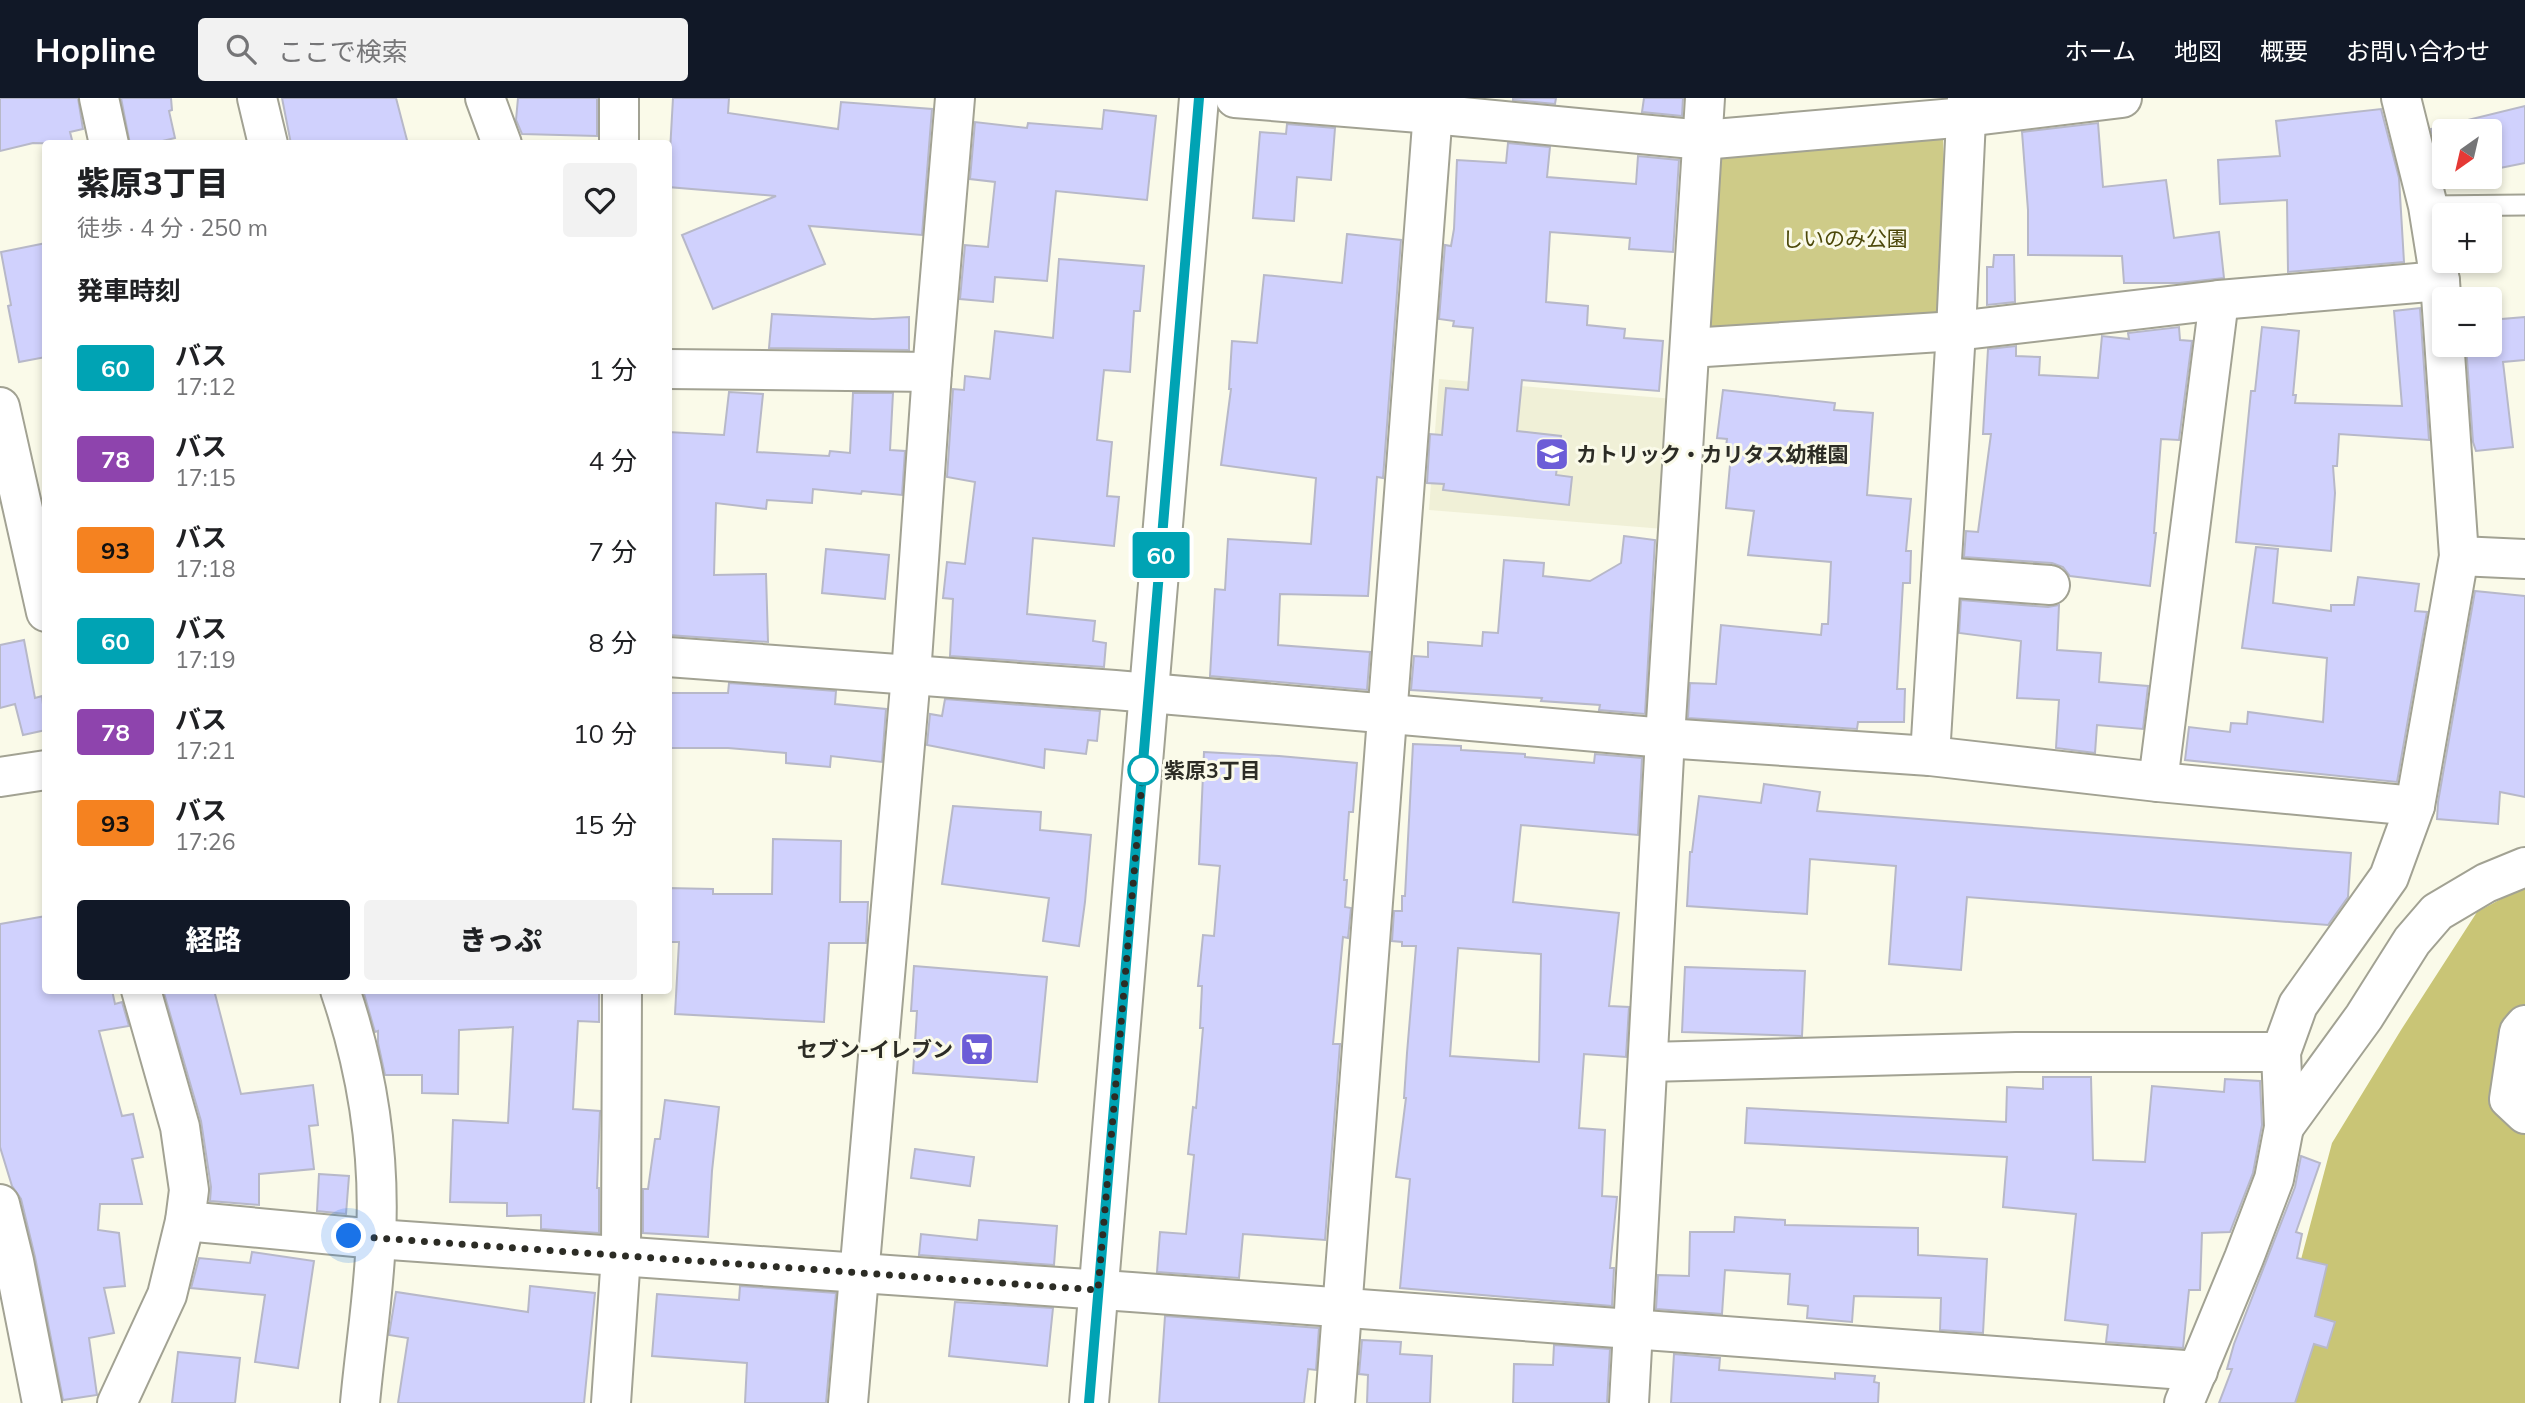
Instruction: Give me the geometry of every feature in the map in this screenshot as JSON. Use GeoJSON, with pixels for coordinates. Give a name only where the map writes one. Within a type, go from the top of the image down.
{"type":"FeatureCollection","features":[{"type":"Feature","properties":{"kind":"street"},"geometry":{"type":"LineString","coordinates":[[99,98],[108,140]]}},
{"type":"Feature","properties":{"kind":"street"},"geometry":{"type":"LineString","coordinates":[[257,98],[267,140]]}},
{"type":"Feature","properties":{"kind":"street"},"geometry":{"type":"LineString","coordinates":[[485,98],[501,140]]}},
{"type":"Feature","properties":{"kind":"street"},"geometry":{"type":"LineString","coordinates":[[619,98],[619,140]]}},
{"type":"Feature","properties":{"kind":"street"},"geometry":{"type":"LineString","coordinates":[[848,1403],[911,675],[955,98]]}},
{"type":"Feature","properties":{"kind":"street"},"geometry":{"type":"LineString","coordinates":[[1089,1403],[1199,98]]}},
{"type":"Feature","properties":{"kind":"street"},"geometry":{"type":"LineString","coordinates":[[1236,98],[1433,106],[1703,140],[1967,107],[2122,98]]}},
{"type":"Feature","properties":{"kind":"street"},"geometry":{"type":"LineString","coordinates":[[1629,1403],[1665,738],[1705,98]]}},
{"type":"Feature","properties":{"kind":"street"},"geometry":{"type":"LineString","coordinates":[[185,1221],[376,1239],[1634,1330],[2191,1387],[2274,1179],[2284,1127],[2281,1052],[2298,1006],[2389,877],[2416,806],[2459,556],[2440,281],[2428,206],[2401,98]]}},
{"type":"Feature","properties":{"kind":"street"},"geometry":{"type":"LineString","coordinates":[[1335,1403],[1433,106]]}},
{"type":"Feature","properties":{"kind":"street"},"geometry":{"type":"LineString","coordinates":[[1930,756],[1967,107]]}},
{"type":"Feature","properties":{"kind":"street"},"geometry":{"type":"LineString","coordinates":[[1690,348],[1956,331],[2219,300],[2440,281]]}},
{"type":"Feature","properties":{"kind":"street"},"geometry":{"type":"LineString","coordinates":[[2158,782],[2219,300]]}},
{"type":"Feature","properties":{"kind":"street"},"geometry":{"type":"LineString","coordinates":[[672,369],[932,372]]}},
{"type":"Feature","properties":{"kind":"street"},"geometry":{"type":"LineString","coordinates":[[0,407],[42,594]]}},
{"type":"Feature","properties":{"kind":"street"},"geometry":{"type":"LineString","coordinates":[[2459,556],[2525,559]]}},
{"type":"Feature","properties":{"kind":"street"},"geometry":{"type":"LineString","coordinates":[[1941,577],[2050,585]]}},
{"type":"Feature","properties":{"kind":"street"},"geometry":{"type":"LineString","coordinates":[[672,657],[1149,693],[1665,738],[1930,756],[2158,782],[2416,806]]}},
{"type":"Feature","properties":{"kind":"street"},"geometry":{"type":"LineString","coordinates":[[0,776],[42,771]]}},
{"type":"Feature","properties":{"kind":"street"},"geometry":{"type":"LineString","coordinates":[[2284,1127],[2364,1017],[2412,941],[2437,912],[2486,883],[2525,867]]}},
{"type":"Feature","properties":{"kind":"street"},"geometry":{"type":"LineString","coordinates":[[117,1403],[167,1295],[185,1221],[189,1190],[180,1127],[142,994]]}},
{"type":"Feature","properties":{"kind":"street"},"geometry":{"type":"LineString","coordinates":[[341,994],[356,1039],[375,1154],[376,1239],[360,1403]]}},
{"type":"Feature","properties":{"kind":"street"},"geometry":{"type":"LineString","coordinates":[[611,1403],[621,1255],[622,994]]}},
{"type":"Feature","properties":{"kind":"street"},"geometry":{"type":"LineString","coordinates":[[2525,1025],[2519,1032],[2509,1099],[2525,1114]]}},
{"type":"Feature","properties":{"kind":"street"},"geometry":{"type":"LineString","coordinates":[[1648,1062],[2016,1052],[2281,1052]]}},
{"type":"Feature","properties":{"kind":"street"},"geometry":{"type":"LineString","coordinates":[[0,1204],[43,1403]]}},
{"type":"Feature","properties":{"kind":"lane"},"geometry":{"type":"LineString","coordinates":[[2428,206],[2525,205]]}},
{"type":"Feature","properties":{"kind":"shaded area","name":"カトリック・カリタス幼稚園"},"geometry":{"type":"Polygon","coordinates":[[[1439,379],[1674,399],[1664,529],[1429,510],[1439,379]]]}},
{"type":"Feature","properties":{"kind":"shaded area"},"geometry":{"type":"Polygon","coordinates":[[[2525,886],[2525,1403],[2230,1403],[2299,1267],[2332,1143],[2477,912],[2525,886]]]}},
{"type":"Feature","properties":{"kind":"green space","name":"しいのみ公園"},"geometry":{"type":"Polygon","coordinates":[[[1943,136],[1950,327],[1720,337],[1706,327],[1715,165],[1725,155],[1943,136]]]}},
{"type":"Feature","properties":{"kind":"building"},"geometry":{"type":"Polygon","coordinates":[[[0,98],[78,98],[83,129],[70,132],[72,140],[42,140],[42,143],[0,151],[0,98]]]}},
{"type":"Feature","properties":{"kind":"building"},"geometry":{"type":"Polygon","coordinates":[[[121,98],[171,98],[172,110],[169,111],[175,138],[129,140],[121,98]]]}},
{"type":"Feature","properties":{"kind":"building"},"geometry":{"type":"Polygon","coordinates":[[[282,98],[396,98],[407,140],[290,140],[282,98]]]}},
{"type":"Feature","properties":{"kind":"building"},"geometry":{"type":"Polygon","coordinates":[[[518,98],[597,98],[597,136],[522,134],[516,120],[518,98]]]}},
{"type":"Feature","properties":{"kind":"building"},"geometry":{"type":"Polygon","coordinates":[[[673,98],[729,98],[728,113],[838,129],[841,102],[932,109],[922,235],[809,226],[825,264],[713,309],[682,235],[776,196],[672,187],[673,98]]]}},
{"type":"Feature","properties":{"kind":"building"},"geometry":{"type":"Polygon","coordinates":[[[1513,98],[1556,98],[1555,104],[1513,98]]]}},
{"type":"Feature","properties":{"kind":"building"},"geometry":{"type":"Polygon","coordinates":[[[1644,98],[1683,98],[1682,116],[1642,112],[1644,98]]]}},
{"type":"Feature","properties":{"kind":"building"},"geometry":{"type":"Polygon","coordinates":[[[2525,106],[2525,163],[2502,168],[2502,119],[2472,119],[2525,106]]]}},
{"type":"Feature","properties":{"kind":"building"},"geometry":{"type":"Polygon","coordinates":[[[2381,109],[2399,178],[2404,262],[2288,272],[2287,200],[2220,204],[2218,160],[2280,156],[2276,121],[2381,109]]]}},
{"type":"Feature","properties":{"kind":"building"},"geometry":{"type":"Polygon","coordinates":[[[1104,110],[1156,116],[1147,200],[1056,191],[1047,281],[995,277],[993,302],[960,299],[965,245],[988,247],[995,182],[970,179],[975,122],[1027,128],[1028,123],[1102,129],[1104,110]]]}},
{"type":"Feature","properties":{"kind":"building"},"geometry":{"type":"Polygon","coordinates":[[[2098,123],[2103,187],[2166,180],[2174,238],[2219,232],[2224,278],[2179,283],[2124,283],[2122,256],[2028,255],[2028,210],[2022,132],[2098,123]]]}},
{"type":"Feature","properties":{"kind":"building"},"geometry":{"type":"Polygon","coordinates":[[[1287,124],[1335,128],[1331,180],[1297,177],[1294,221],[1253,218],[1260,132],[1286,134],[1287,124]]]}},
{"type":"Feature","properties":{"kind":"building"},"geometry":{"type":"Polygon","coordinates":[[[1508,143],[1550,147],[1547,177],[1636,184],[1638,156],[1679,160],[1673,252],[1629,249],[1630,238],[1550,232],[1546,302],[1588,306],[1587,325],[1625,329],[1624,338],[1663,341],[1659,391],[1522,380],[1517,431],[1561,436],[1556,475],[1572,477],[1569,505],[1443,490],[1444,484],[1427,483],[1430,434],[1442,435],[1446,388],[1468,390],[1473,328],[1453,326],[1454,321],[1439,319],[1445,245],[1451,246],[1454,229],[1457,160],[1506,163],[1508,143]]]}},
{"type":"Feature","properties":{"kind":"building"},"geometry":{"type":"Polygon","coordinates":[[[1347,234],[1401,240],[1383,478],[1377,477],[1368,596],[1280,594],[1278,645],[1370,652],[1367,690],[1210,676],[1215,589],[1225,590],[1228,539],[1311,544],[1316,478],[1221,465],[1231,389],[1232,341],[1257,343],[1264,275],[1342,283],[1347,234]]]}},
{"type":"Feature","properties":{"kind":"building"},"geometry":{"type":"Polygon","coordinates":[[[42,244],[42,358],[19,362],[1,252],[42,244]]]}},
{"type":"Feature","properties":{"kind":"building"},"geometry":{"type":"Polygon","coordinates":[[[1994,255],[2014,255],[2015,302],[1987,305],[1987,267],[1993,267],[1994,255]]]}},
{"type":"Feature","properties":{"kind":"building"},"geometry":{"type":"Polygon","coordinates":[[[1059,259],[1144,266],[1140,311],[1134,311],[1130,372],[1104,370],[1097,440],[1112,442],[1107,496],[1119,497],[1114,546],[1033,538],[1027,614],[1095,621],[1093,641],[1106,643],[1104,667],[950,656],[953,599],[943,598],[947,562],[965,564],[975,482],[947,477],[953,389],[964,390],[965,376],[990,379],[995,331],[1053,338],[1059,259]]]}},
{"type":"Feature","properties":{"kind":"building"},"geometry":{"type":"Polygon","coordinates":[[[2420,308],[2429,440],[2339,434],[2337,466],[2333,466],[2335,493],[2331,551],[2236,542],[2251,391],[2255,391],[2262,327],[2299,331],[2293,395],[2296,395],[2295,403],[2402,406],[2394,311],[2420,308]]]}},
{"type":"Feature","properties":{"kind":"building"},"geometry":{"type":"Polygon","coordinates":[[[772,314],[873,319],[909,317],[909,350],[769,348],[772,314]]]}},
{"type":"Feature","properties":{"kind":"building"},"geometry":{"type":"Polygon","coordinates":[[[2525,317],[2525,360],[2503,362],[2513,447],[2476,451],[2473,442],[2467,357],[2502,357],[2502,319],[2525,317]]]}},
{"type":"Feature","properties":{"kind":"building"},"geometry":{"type":"Polygon","coordinates":[[[2179,327],[2180,340],[2192,341],[2179,440],[2161,439],[2150,586],[2070,576],[2063,567],[2052,563],[1964,557],[1966,531],[1978,532],[1991,434],[1983,434],[1988,349],[2016,346],[2016,356],[2040,357],[2039,375],[2098,378],[2102,336],[2129,339],[2128,333],[2179,327]]]}},
{"type":"Feature","properties":{"kind":"building"},"geometry":{"type":"Polygon","coordinates":[[[1723,390],[1835,403],[1834,410],[1873,413],[1867,495],[1911,499],[1906,551],[1911,551],[1910,583],[1903,583],[1897,689],[1905,689],[1904,722],[1858,722],[1857,729],[1688,718],[1690,683],[1716,684],[1721,625],[1821,635],[1822,624],[1828,624],[1831,562],[1748,555],[1754,511],[1726,508],[1731,454],[1725,454],[1727,439],[1717,438],[1723,390]]]}},
{"type":"Feature","properties":{"kind":"building"},"geometry":{"type":"Polygon","coordinates":[[[729,392],[763,394],[757,452],[829,456],[830,451],[850,453],[853,393],[893,393],[890,450],[905,451],[902,495],[813,489],[812,503],[767,500],[766,509],[716,503],[714,575],[766,574],[768,642],[672,635],[672,432],[724,435],[729,392]]]}},
{"type":"Feature","properties":{"kind":"building"},"geometry":{"type":"Polygon","coordinates":[[[1624,536],[1655,540],[1645,714],[1599,710],[1600,705],[1541,701],[1542,698],[1411,690],[1414,656],[1428,657],[1428,642],[1482,646],[1483,632],[1498,633],[1504,560],[1544,563],[1543,576],[1590,581],[1621,563],[1624,536]]]}},
{"type":"Feature","properties":{"kind":"building"},"geometry":{"type":"Polygon","coordinates":[[[2256,547],[2278,549],[2273,603],[2331,611],[2331,605],[2354,605],[2358,577],[2419,584],[2415,611],[2427,612],[2397,782],[2185,760],[2189,727],[2230,732],[2231,723],[2247,724],[2248,712],[2323,722],[2327,658],[2242,648],[2256,547]]]}},
{"type":"Feature","properties":{"kind":"building"},"geometry":{"type":"Polygon","coordinates":[[[826,549],[889,555],[885,599],[822,593],[826,549]]]}},
{"type":"Feature","properties":{"kind":"building"},"geometry":{"type":"Polygon","coordinates":[[[2475,591],[2525,596],[2525,797],[2500,792],[2498,824],[2437,819],[2475,591]]]}},
{"type":"Feature","properties":{"kind":"building"},"geometry":{"type":"Polygon","coordinates":[[[1961,600],[2048,607],[2059,605],[2057,650],[2101,653],[2099,682],[2148,686],[2143,729],[2097,725],[2095,753],[2056,748],[2059,700],[2017,698],[2021,641],[1959,633],[1961,600]]]}},
{"type":"Feature","properties":{"kind":"building"},"geometry":{"type":"Polygon","coordinates":[[[24,640],[35,698],[42,696],[42,731],[23,735],[15,704],[0,708],[0,645],[24,640]]]}},
{"type":"Feature","properties":{"kind":"building"},"geometry":{"type":"Polygon","coordinates":[[[729,683],[836,691],[835,704],[886,709],[882,762],[831,756],[830,767],[786,763],[786,753],[728,748],[672,748],[672,693],[728,693],[729,683]]]}},
{"type":"Feature","properties":{"kind":"building"},"geometry":{"type":"Polygon","coordinates":[[[945,699],[1100,711],[1097,741],[1088,740],[1086,754],[1045,749],[1044,768],[927,745],[930,714],[942,716],[945,699]]]}},
{"type":"Feature","properties":{"kind":"building"},"geometry":{"type":"Polygon","coordinates":[[[1413,744],[1461,746],[1461,750],[1525,754],[1525,757],[1594,763],[1595,754],[1642,758],[1638,835],[1521,825],[1513,902],[1619,913],[1609,1006],[1629,1007],[1626,1057],[1584,1054],[1579,1128],[1605,1130],[1602,1196],[1617,1197],[1610,1268],[1614,1268],[1612,1306],[1400,1288],[1410,1179],[1396,1177],[1406,1098],[1416,946],[1402,946],[1402,942],[1392,941],[1394,911],[1402,911],[1402,896],[1405,896],[1413,744]],[[1458,948],[1450,1056],[1539,1062],[1541,954],[1458,948]]]}},
{"type":"Feature","properties":{"kind":"building"},"geometry":{"type":"Polygon","coordinates":[[[1204,752],[1357,763],[1353,812],[1349,812],[1344,880],[1347,880],[1345,907],[1351,908],[1348,938],[1343,937],[1333,1044],[1340,1044],[1325,1240],[1243,1234],[1239,1278],[1157,1272],[1160,1232],[1186,1234],[1194,1155],[1188,1154],[1193,1107],[1196,1108],[1203,1028],[1200,1028],[1202,986],[1198,986],[1203,935],[1214,936],[1220,866],[1199,864],[1204,752]]]}},
{"type":"Feature","properties":{"kind":"building"},"geometry":{"type":"Polygon","coordinates":[[[1764,784],[1820,792],[1817,811],[2351,853],[2348,897],[2328,925],[1967,897],[1961,970],[1889,964],[1896,866],[1810,859],[1807,914],[1687,906],[1690,852],[1699,796],[1761,803],[1764,784]]]}},
{"type":"Feature","properties":{"kind":"building"},"geometry":{"type":"Polygon","coordinates":[[[953,806],[1041,812],[1040,830],[1091,835],[1079,946],[1043,941],[1049,898],[942,884],[953,806]]]}},
{"type":"Feature","properties":{"kind":"building"},"geometry":{"type":"Polygon","coordinates":[[[773,839],[841,841],[840,902],[868,902],[866,943],[829,943],[824,1022],[675,1014],[679,942],[672,942],[672,888],[713,889],[713,894],[772,894],[773,839]]]}},
{"type":"Feature","properties":{"kind":"building"},"geometry":{"type":"Polygon","coordinates":[[[42,917],[42,994],[113,994],[115,1004],[122,1002],[129,1026],[99,1031],[122,1116],[133,1114],[143,1157],[132,1159],[142,1204],[100,1204],[98,1230],[119,1233],[125,1286],[104,1288],[114,1333],[89,1338],[97,1395],[63,1400],[21,1199],[12,1186],[0,1147],[0,924],[42,917]]]}},
{"type":"Feature","properties":{"kind":"building"},"geometry":{"type":"Polygon","coordinates":[[[914,966],[1047,977],[1037,1082],[913,1073],[917,1011],[911,1011],[914,966]]]}},
{"type":"Feature","properties":{"kind":"building"},"geometry":{"type":"Polygon","coordinates":[[[1685,967],[1805,971],[1802,1036],[1682,1032],[1685,967]]]}},
{"type":"Feature","properties":{"kind":"building"},"geometry":{"type":"Polygon","coordinates":[[[164,994],[215,994],[241,1094],[313,1085],[318,1125],[309,1126],[314,1169],[259,1174],[259,1205],[210,1201],[211,1187],[201,1121],[164,994]]]}},
{"type":"Feature","properties":{"kind":"building"},"geometry":{"type":"Polygon","coordinates":[[[364,994],[599,994],[599,1022],[578,1021],[573,1109],[600,1111],[597,1188],[599,1233],[541,1229],[541,1215],[507,1216],[507,1203],[450,1202],[453,1120],[508,1123],[513,1027],[459,1030],[458,1094],[422,1093],[422,1075],[385,1075],[378,1031],[375,1032],[364,994]]]}},
{"type":"Feature","properties":{"kind":"building"},"geometry":{"type":"Polygon","coordinates":[[[2043,1077],[2091,1077],[2093,1160],[2145,1162],[2152,1086],[2224,1092],[2225,1079],[2260,1081],[2262,1125],[2253,1173],[2230,1232],[2202,1233],[2200,1290],[2189,1290],[2183,1348],[2106,1342],[2108,1325],[2065,1320],[2076,1214],[2003,1207],[2007,1157],[1745,1143],[1747,1108],[2006,1122],[2007,1087],[2043,1089],[2043,1077]]]}},
{"type":"Feature","properties":{"kind":"building"},"geometry":{"type":"Polygon","coordinates":[[[665,1100],[719,1107],[708,1237],[643,1233],[643,1189],[648,1189],[655,1139],[660,1139],[665,1100]]]}},
{"type":"Feature","properties":{"kind":"building"},"geometry":{"type":"Polygon","coordinates":[[[915,1149],[974,1157],[970,1186],[911,1178],[915,1149]]]}},
{"type":"Feature","properties":{"kind":"building"},"geometry":{"type":"Polygon","coordinates":[[[2301,1156],[2320,1163],[2296,1232],[2302,1234],[2297,1258],[2327,1265],[2315,1316],[2335,1322],[2327,1348],[2314,1344],[2295,1403],[2219,1403],[2232,1369],[2227,1369],[2234,1344],[2295,1187],[2301,1156]]]}},
{"type":"Feature","properties":{"kind":"building"},"geometry":{"type":"Polygon","coordinates":[[[319,1174],[349,1176],[346,1214],[317,1211],[319,1174]]]}},
{"type":"Feature","properties":{"kind":"building"},"geometry":{"type":"Polygon","coordinates":[[[1735,1217],[1785,1220],[1785,1225],[1918,1228],[1918,1255],[1987,1259],[1983,1333],[1940,1330],[1941,1298],[1854,1296],[1852,1322],[1807,1318],[1808,1306],[1788,1304],[1790,1274],[1725,1270],[1722,1314],[1656,1309],[1658,1275],[1689,1276],[1690,1232],[1734,1232],[1735,1217]]]}},
{"type":"Feature","properties":{"kind":"building"},"geometry":{"type":"Polygon","coordinates":[[[979,1220],[1057,1226],[1054,1265],[919,1255],[921,1234],[977,1240],[979,1220]]]}},
{"type":"Feature","properties":{"kind":"building"},"geometry":{"type":"Polygon","coordinates":[[[252,1252],[314,1261],[298,1368],[255,1362],[265,1295],[191,1288],[199,1258],[250,1263],[252,1252]]]}},
{"type":"Feature","properties":{"kind":"building"},"geometry":{"type":"Polygon","coordinates":[[[530,1286],[595,1293],[584,1403],[398,1403],[408,1338],[389,1335],[396,1292],[528,1312],[530,1286]]]}},
{"type":"Feature","properties":{"kind":"building"},"geometry":{"type":"Polygon","coordinates":[[[740,1286],[836,1293],[826,1403],[745,1403],[747,1363],[652,1356],[657,1294],[739,1300],[740,1286]]]}},
{"type":"Feature","properties":{"kind":"building"},"geometry":{"type":"Polygon","coordinates":[[[955,1302],[1053,1308],[1047,1366],[949,1356],[955,1302]]]}},
{"type":"Feature","properties":{"kind":"building"},"geometry":{"type":"Polygon","coordinates":[[[1165,1316],[1319,1328],[1316,1370],[1308,1369],[1304,1403],[1159,1403],[1165,1316]]]}},
{"type":"Feature","properties":{"kind":"building"},"geometry":{"type":"Polygon","coordinates":[[[1362,1340],[1401,1342],[1400,1354],[1432,1356],[1430,1403],[1367,1403],[1368,1375],[1359,1374],[1362,1340]]]}},
{"type":"Feature","properties":{"kind":"building"},"geometry":{"type":"Polygon","coordinates":[[[1554,1345],[1610,1349],[1607,1403],[1513,1403],[1514,1364],[1553,1365],[1554,1345]]]}},
{"type":"Feature","properties":{"kind":"building"},"geometry":{"type":"Polygon","coordinates":[[[178,1352],[240,1358],[235,1403],[172,1403],[178,1352]]]}},
{"type":"Feature","properties":{"kind":"building"},"geometry":{"type":"Polygon","coordinates":[[[1674,1354],[1720,1358],[1719,1370],[1835,1379],[1835,1373],[1875,1376],[1874,1382],[1879,1383],[1878,1403],[1671,1403],[1674,1354]]]}},
{"type":"Feature","properties":{"kind":"bus line","name":"60"},"geometry":{"type":"LineString","coordinates":[[1089,1403],[1199,98]]}},
{"type":"Feature","properties":{"kind":"place","name":"カトリック・カリタス幼稚園"},"geometry":{"type":"Point","coordinates":[1552,454]}},
{"type":"Feature","properties":{"kind":"place","name":"紫原3丁目"},"geometry":{"type":"Point","coordinates":[1143,770]}},
{"type":"Feature","properties":{"kind":"place","name":"セブン-イレブン"},"geometry":{"type":"Point","coordinates":[977,1049]}},
{"type":"Feature","properties":{"kind":"route"},"geometry":{"type":"LineString","coordinates":[[349,1236],[1098,1290],[1143,770]]}}]}
